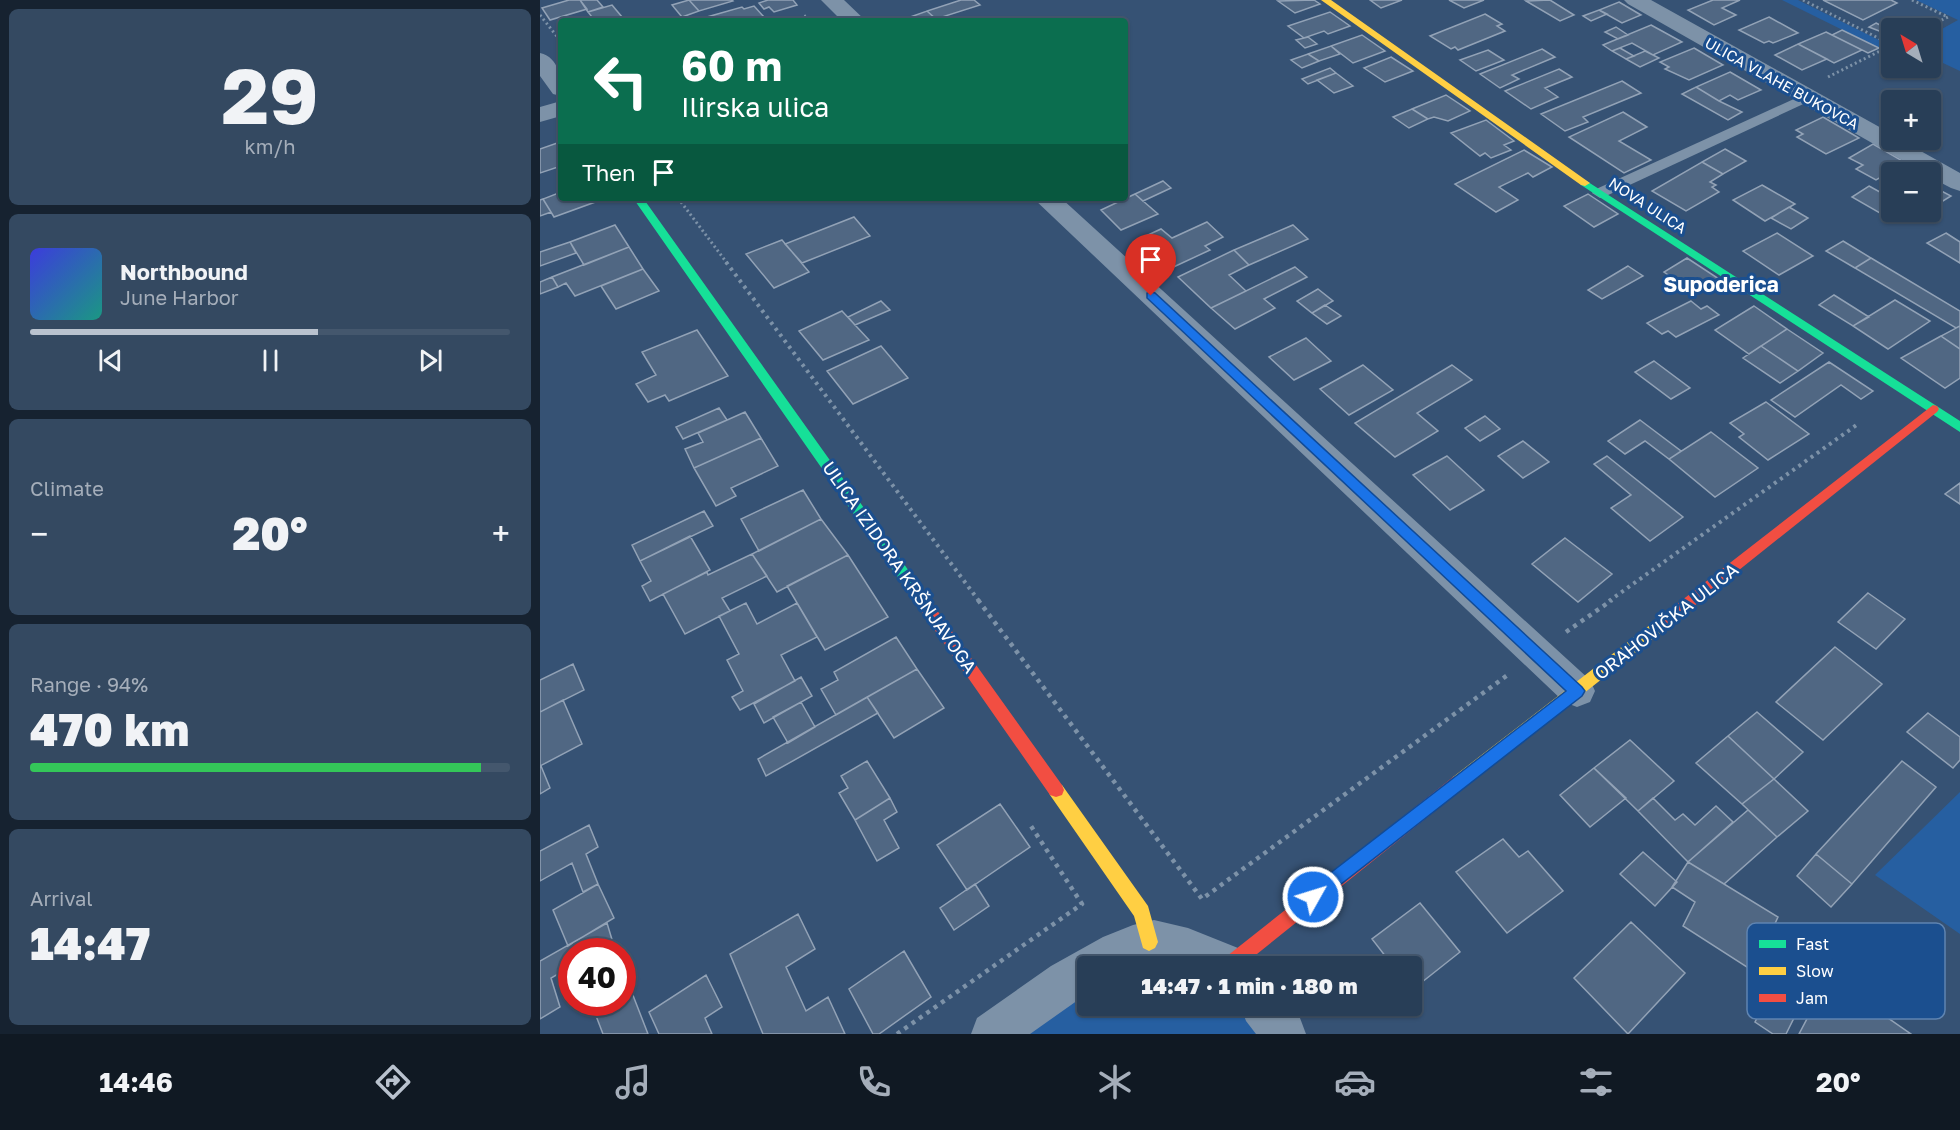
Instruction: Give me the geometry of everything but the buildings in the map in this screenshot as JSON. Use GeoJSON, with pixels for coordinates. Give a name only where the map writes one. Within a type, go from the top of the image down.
{"type":"FeatureCollection","features":[{"type":"Feature","properties":{"kind":"street","name":"NOVA ULICA"},"geometry":{"type":"LineString","coordinates":[[1325,0],[1600,193],[1960,427]]}},
{"type":"Feature","properties":{"kind":"street","name":"ULICA VLAHE BUKOVCA"},"geometry":{"type":"LineString","coordinates":[[1635,0],[1814,89],[1960,183]]}},
{"type":"Feature","properties":{"kind":"street"},"geometry":{"type":"LineString","coordinates":[[540,60],[558,85]]}},
{"type":"Feature","properties":{"kind":"street"},"geometry":{"type":"LineString","coordinates":[[540,115],[558,109]]}},
{"type":"Feature","properties":{"kind":"street","name":"ULICA IZIDORA KRŠNJAVOGA"},"geometry":{"type":"LineString","coordinates":[[640,201],[1142,912],[1149,942]]}},
{"type":"Feature","properties":{"kind":"street"},"geometry":{"type":"LineString","coordinates":[[1049,201],[1577,691]]}},
{"type":"Feature","properties":{"kind":"street","name":"ORAHOVIČKA ULICA"},"geometry":{"type":"LineString","coordinates":[[1240,956],[1398,829],[1577,691],[1933,409]]}},
{"type":"Feature","properties":{"kind":"street"},"geometry":{"type":"LineString","coordinates":[[1110,956],[1149,942]]}},
{"type":"Feature","properties":{"kind":"street","name":"ORAHOVIČKA ULICA"},"geometry":{"type":"LineString","coordinates":[[1149,942],[1208,956]]}},
{"type":"Feature","properties":{"kind":"street"},"geometry":{"type":"LineString","coordinates":[[993,1034],[1077,974]]}},
{"type":"Feature","properties":{"kind":"street"},"geometry":{"type":"LineString","coordinates":[[1270,1016],[1284,1034]]}},
{"type":"Feature","properties":{"kind":"lane"},"geometry":{"type":"LineString","coordinates":[[1600,193],[1814,89]]}},
{"type":"Feature","properties":{"kind":"path"},"geometry":{"type":"LineString","coordinates":[[1803,0],[1881,39]]}},
{"type":"Feature","properties":{"kind":"path"},"geometry":{"type":"LineString","coordinates":[[1912,0],[1948,17],[1941,20]]}},
{"type":"Feature","properties":{"kind":"path"},"geometry":{"type":"LineString","coordinates":[[799,18],[812,14],[806,7]]}},
{"type":"Feature","properties":{"kind":"path"},"geometry":{"type":"LineString","coordinates":[[540,15],[558,38]]}},
{"type":"Feature","properties":{"kind":"path"},"geometry":{"type":"LineString","coordinates":[[1814,89],[1881,51]]}},
{"type":"Feature","properties":{"kind":"path"},"geometry":{"type":"LineString","coordinates":[[680,201],[1202,899],[1537,654],[1905,391]]}},
{"type":"Feature","properties":{"kind":"path"},"geometry":{"type":"LineString","coordinates":[[897,1034],[1082,904],[1024,816]]}},
{"type":"Feature","properties":{"kind":"shaded area"},"geometry":{"type":"Polygon","coordinates":[[[1782,0],[1798,0],[1881,41],[1879,48],[1782,0]]]}},
{"type":"Feature","properties":{"kind":"shaded area"},"geometry":{"type":"Polygon","coordinates":[[[1916,0],[1960,0],[1960,71],[1941,64],[1941,29],[1958,20],[1916,0]]]}},
{"type":"Feature","properties":{"kind":"shaded area"},"geometry":{"type":"Polygon","coordinates":[[[1960,792],[1960,934],[1875,875],[1960,792]]]}},
{"type":"Feature","properties":{"kind":"shaded area"},"geometry":{"type":"Polygon","coordinates":[[[1077,994],[1077,1016],[1249,1016],[1265,1034],[1015,1034],[1077,994]]]}},
{"type":"Feature","properties":{"kind":"traffic: fast"},"geometry":{"type":"LineString","coordinates":[[1585,183],[1960,427]]}},
{"type":"Feature","properties":{"kind":"traffic: fast"},"geometry":{"type":"LineString","coordinates":[[640,201],[916,592]]}},
{"type":"Feature","properties":{"kind":"traffic: slow"},"geometry":{"type":"LineString","coordinates":[[1325,0],[1585,183]]}},
{"type":"Feature","properties":{"kind":"traffic: slow"},"geometry":{"type":"LineString","coordinates":[[1459,782],[1664,622]]}},
{"type":"Feature","properties":{"kind":"traffic: slow"},"geometry":{"type":"LineString","coordinates":[[1056,790],[1142,912],[1149,942]]}},
{"type":"Feature","properties":{"kind":"traffic: jam"},"geometry":{"type":"LineString","coordinates":[[1664,622],[1933,409]]}},
{"type":"Feature","properties":{"kind":"traffic: jam"},"geometry":{"type":"LineString","coordinates":[[916,592],[1056,790]]}},
{"type":"Feature","properties":{"kind":"traffic: jam"},"geometry":{"type":"LineString","coordinates":[[1241,956],[1459,782]]}},
{"type":"Feature","properties":{"kind":"district","name":"Supoderica"},"geometry":{"type":"Point","coordinates":[1721,284]}},
{"type":"Feature","properties":{"kind":"route"},"geometry":{"type":"LineString","coordinates":[[1151,296],[1577,691],[1313,897]]}}]}
